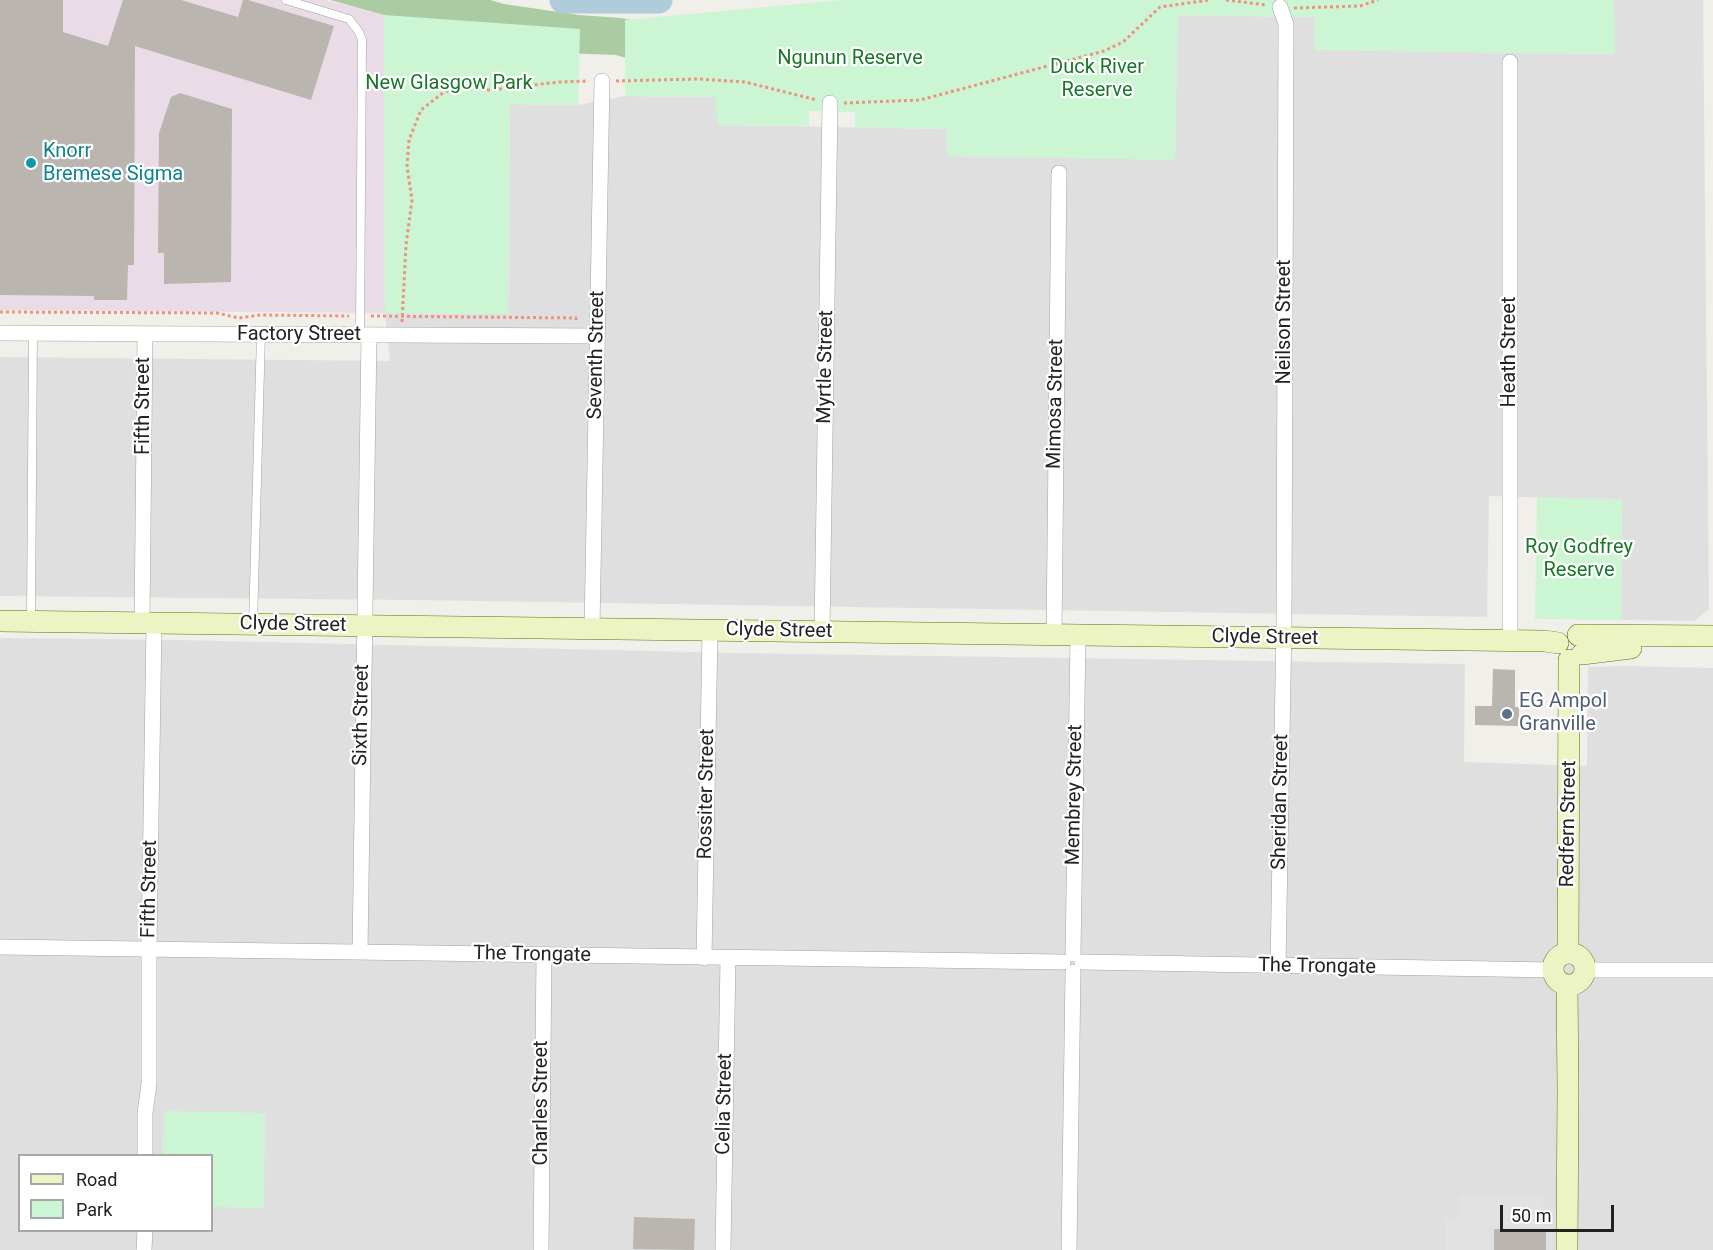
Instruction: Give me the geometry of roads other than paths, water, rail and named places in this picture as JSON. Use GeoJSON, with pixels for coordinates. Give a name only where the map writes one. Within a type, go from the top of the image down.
{"type":"FeatureCollection","features":[{"type":"Feature","properties":{"kind":"main road","name":"Clyde Street"},"geometry":{"type":"LineString","coordinates":[[0,621],[1545,641],[1572,648],[1713,650]]}},
{"type":"Feature","properties":{"kind":"main road","name":"Clyde Street"},"geometry":{"type":"LineString","coordinates":[[1572,648],[1713,636]]}},
{"type":"Feature","properties":{"kind":"main road","name":"Redfern Street"},"geometry":{"type":"LineString","coordinates":[[1568,952],[1572,648]]}},
{"type":"Feature","properties":{"kind":"main road"},"geometry":{"type":"LineString","coordinates":[[1560,977],[1572,984],[1581,979],[1585,964],[1579,955],[1568,952],[1558,956],[1555,960],[1560,977],[1566,1250]]}},
{"type":"Feature","properties":{"kind":"street","name":"Neilson Street"},"geometry":{"type":"LineString","coordinates":[[1280,7],[1286,24],[1284,638]]}},
{"type":"Feature","properties":{"kind":"street","name":"Heath Street"},"geometry":{"type":"LineString","coordinates":[[1510,62],[1510,642]]}},
{"type":"Feature","properties":{"kind":"street","name":"Seventh Street"},"geometry":{"type":"LineString","coordinates":[[592,629],[602,81]]}},
{"type":"Feature","properties":{"kind":"street","name":"Myrtle Street"},"geometry":{"type":"LineString","coordinates":[[822,632],[830,102]]}},
{"type":"Feature","properties":{"kind":"street","name":"Mimosa Street"},"geometry":{"type":"LineString","coordinates":[[1054,635],[1059,173]]}},
{"type":"Feature","properties":{"kind":"street","name":"Factory Street"},"geometry":{"type":"LineString","coordinates":[[0,333],[597,336]]}},
{"type":"Feature","properties":{"kind":"street","name":"Fifth Street"},"geometry":{"type":"LineString","coordinates":[[145,334],[149,1084],[145,1113],[145,1154]]}},
{"type":"Feature","properties":{"kind":"street","name":"Sixth Street"},"geometry":{"type":"LineString","coordinates":[[360,952],[364,335]]}},
{"type":"Feature","properties":{"kind":"street","name":"Rossiter Street"},"geometry":{"type":"LineString","coordinates":[[704,958],[710,630]]}},
{"type":"Feature","properties":{"kind":"street","name":"Membrey Street"},"geometry":{"type":"LineString","coordinates":[[1068,1250],[1078,636]]}},
{"type":"Feature","properties":{"kind":"street","name":"Sheridan Street"},"geometry":{"type":"LineString","coordinates":[[1278,966],[1284,638]]}},
{"type":"Feature","properties":{"kind":"street","name":"The Trongate"},"geometry":{"type":"LineString","coordinates":[[0,947],[1278,966],[1560,977]]}},
{"type":"Feature","properties":{"kind":"street","name":"Charles Street"},"geometry":{"type":"LineString","coordinates":[[541,1250],[544,955]]}},
{"type":"Feature","properties":{"kind":"street","name":"Celia Street"},"geometry":{"type":"LineString","coordinates":[[723,1250],[728,958]]}},
{"type":"Feature","properties":{"kind":"street"},"geometry":{"type":"LineString","coordinates":[[1585,970],[1713,970]]}},
{"type":"Feature","properties":{"kind":"street"},"geometry":{"type":"LineString","coordinates":[[144,1250],[145,1232]]}},
{"type":"Feature","properties":{"kind":"lane"},"geometry":{"type":"LineString","coordinates":[[286,0],[349,19],[362,40],[360,316],[364,335]]}},
{"type":"Feature","properties":{"kind":"lane"},"geometry":{"type":"LineString","coordinates":[[31,621],[33,333]]}},
{"type":"Feature","properties":{"kind":"lane"},"geometry":{"type":"LineString","coordinates":[[253,624],[261,334]]}},
{"type":"Feature","properties":{"kind":"waterway"},"geometry":{"type":"LineString","coordinates":[[563,0],[659,0]]}},
{"type":"Feature","properties":{"kind":"place","name":"Knorr Bremese Sigma"},"geometry":{"type":"Point","coordinates":[31,163]}},
{"type":"Feature","properties":{"kind":"place","name":"EG Ampol Granville"},"geometry":{"type":"Point","coordinates":[1507,714]}},
{"type":"Feature","properties":{"kind":"park label","name":"Ngunun Reserve"},"geometry":{"type":"Point","coordinates":[850,59]}},
{"type":"Feature","properties":{"kind":"park label","name":"Duck River Reserve"},"geometry":{"type":"Point","coordinates":[1097,80]}},
{"type":"Feature","properties":{"kind":"park label","name":"New Glasgow Park"},"geometry":{"type":"Point","coordinates":[449,84]}},
{"type":"Feature","properties":{"kind":"park label","name":"Roy Godfrey Reserve"},"geometry":{"type":"Point","coordinates":[1579,560]}}]}
